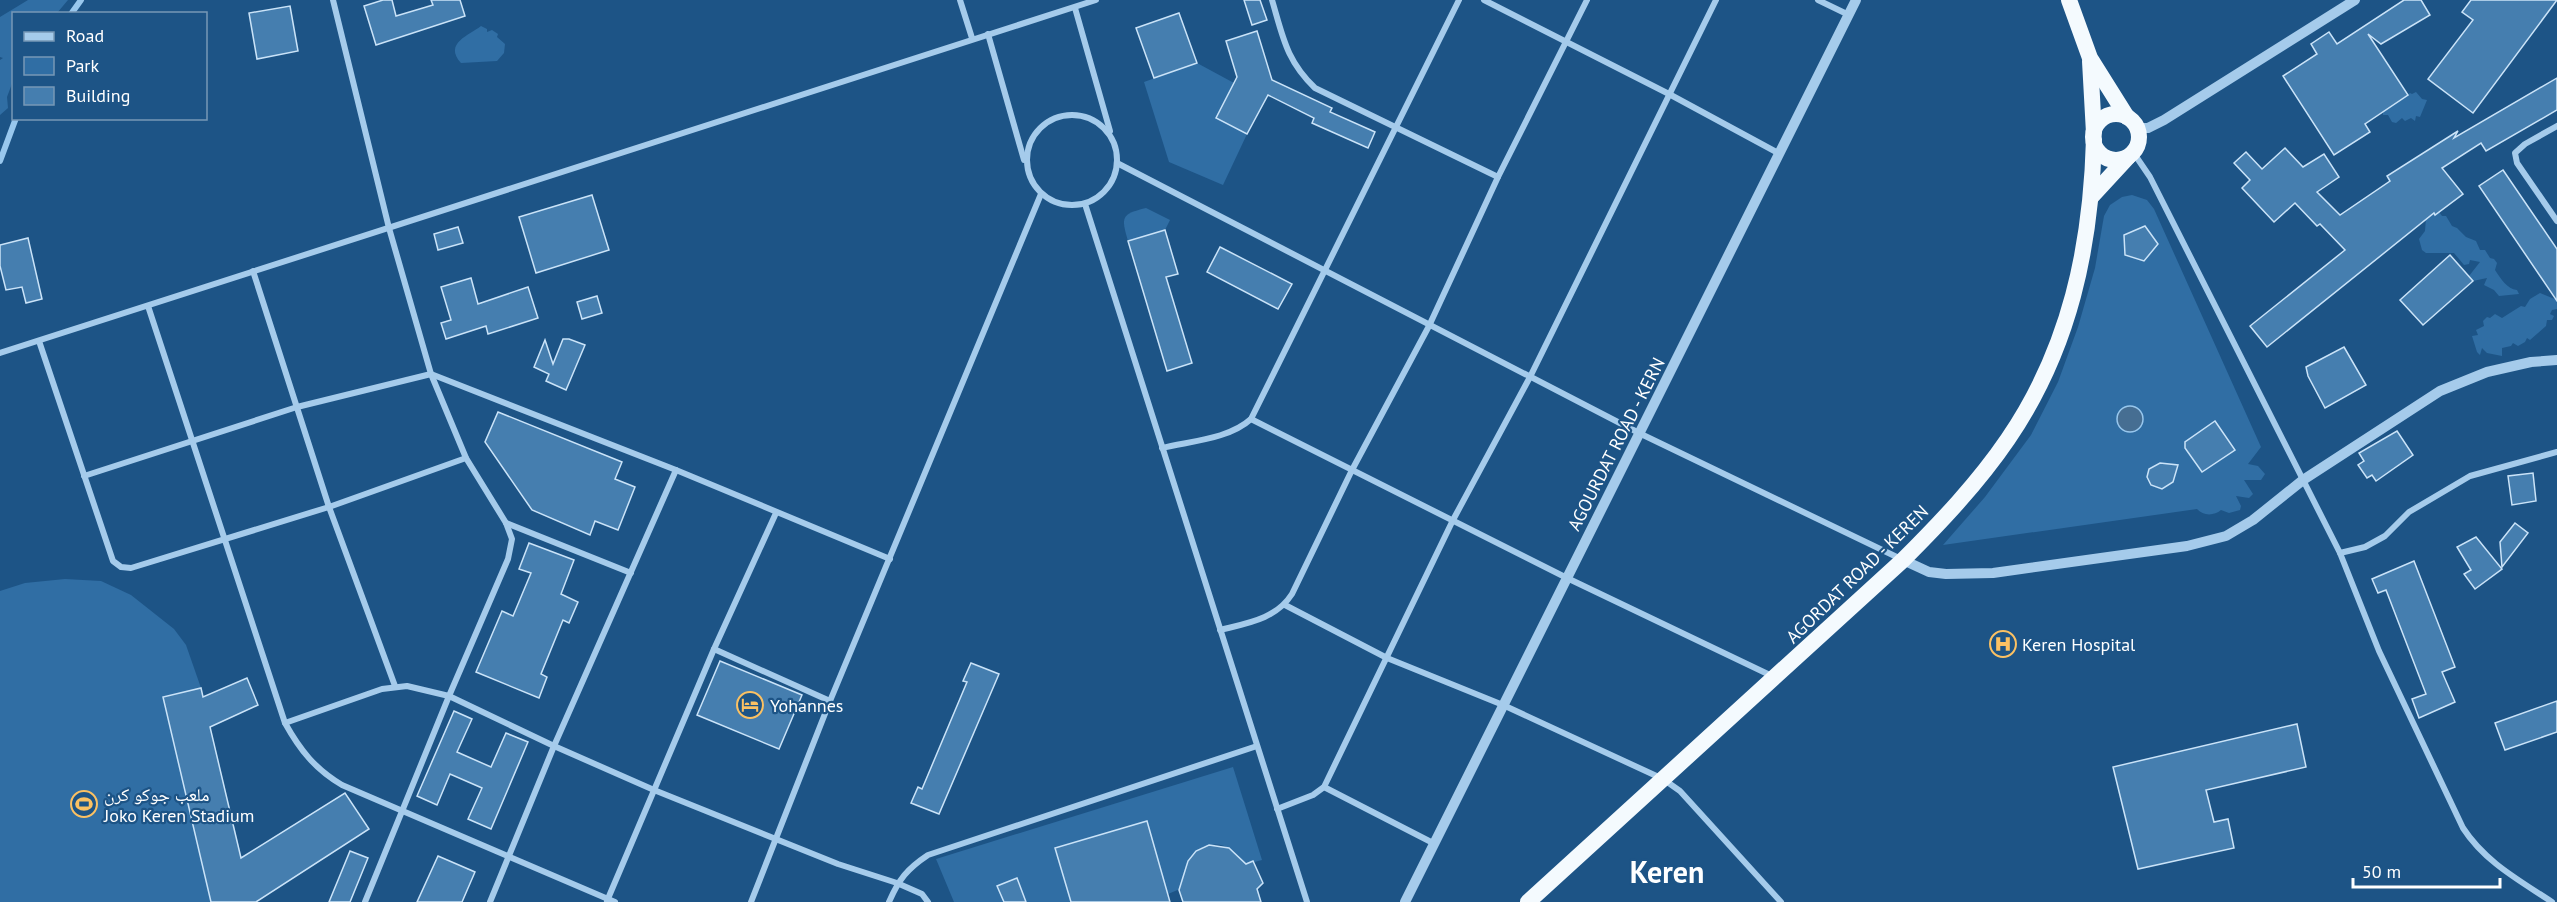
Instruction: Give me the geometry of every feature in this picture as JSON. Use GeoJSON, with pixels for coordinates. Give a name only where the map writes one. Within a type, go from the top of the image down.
{"type":"FeatureCollection","features":[{"type":"Feature","properties":{"kind":"highway","name":"AGORDAT ROAD - KEREN"},"geometry":{"type":"LineString","coordinates":[[1528,902],[1903,560],[1953,509],[2008,439],[2044,378],[2067,316],[2083,258],[2092,196],[2094,136],[2090,57],[2069,0]]}},
{"type":"Feature","properties":{"kind":"highway"},"geometry":{"type":"LineString","coordinates":[[2090,57],[2132,122],[2139,141],[2131,155],[2092,196]]}},
{"type":"Feature","properties":{"kind":"highway"},"geometry":{"type":"LineString","coordinates":[[2131,155],[2115,160],[2103,156],[2098,151],[2094,136],[2096,126],[2107,117],[2113,115],[2132,122]]}},
{"type":"Feature","properties":{"kind":"street"},"geometry":{"type":"LineString","coordinates":[[333,0],[389,228],[431,374],[466,458],[506,523],[512,539],[508,559],[365,902]]}},
{"type":"Feature","properties":{"kind":"street"},"geometry":{"type":"LineString","coordinates":[[960,0],[972,38]]}},
{"type":"Feature","properties":{"kind":"street"},"geometry":{"type":"LineString","coordinates":[[0,353],[972,38],[1096,0]]}},
{"type":"Feature","properties":{"kind":"street"},"geometry":{"type":"LineString","coordinates":[[1272,0],[1289,57],[1299,73],[1315,88],[1498,177]]}},
{"type":"Feature","properties":{"kind":"street"},"geometry":{"type":"LineString","coordinates":[[1162,448],[1229,433],[1242,427],[1251,419],[1459,0]]}},
{"type":"Feature","properties":{"kind":"street"},"geometry":{"type":"LineString","coordinates":[[1484,0],[1669,94],[1780,155]]}},
{"type":"Feature","properties":{"kind":"street"},"geometry":{"type":"LineString","coordinates":[[1221,630],[1258,621],[1285,605],[1352,470],[1429,326],[1498,177],[1587,0]]}},
{"type":"Feature","properties":{"kind":"street"},"geometry":{"type":"LineString","coordinates":[[1277,809],[1313,795],[1324,787],[1453,520],[1530,377],[1716,0]]}},
{"type":"Feature","properties":{"kind":"street"},"geometry":{"type":"LineString","coordinates":[[1818,0],[1849,15]]}},
{"type":"Feature","properties":{"kind":"street","name":"AGOURDAT ROAD - KERN"},"geometry":{"type":"LineString","coordinates":[[1405,902],[1856,0]]}},
{"type":"Feature","properties":{"kind":"street"},"geometry":{"type":"LineString","coordinates":[[2132,122],[2148,128],[2164,120],[2355,0]]}},
{"type":"Feature","properties":{"kind":"street"},"geometry":{"type":"LineString","coordinates":[[988,34],[1032,183],[1041,194],[1054,202],[1069,205],[1084,204],[1097,198],[1107,189],[1114,177],[1117,163],[1076,8]]}},
{"type":"Feature","properties":{"kind":"street"},"geometry":{"type":"LineString","coordinates":[[1027,170],[1026,155],[1030,141],[1051,119],[1064,115],[1079,115],[1105,128],[1113,141]]}},
{"type":"Feature","properties":{"kind":"street"},"geometry":{"type":"LineString","coordinates":[[2557,126],[2525,144],[2515,153],[2517,163],[2557,221]]}},
{"type":"Feature","properties":{"kind":"street"},"geometry":{"type":"LineString","coordinates":[[2131,155],[2150,177],[2340,553],[2379,651],[2463,828],[2490,861],[2552,902]]}},
{"type":"Feature","properties":{"kind":"street"},"geometry":{"type":"LineString","coordinates":[[1117,163],[1641,434],[1929,572],[1993,573],[2187,546],[2226,536],[2253,520],[2303,480],[2440,390],[2487,372],[2531,362],[2557,360]]}},
{"type":"Feature","properties":{"kind":"street"},"geometry":{"type":"LineString","coordinates":[[751,902],[830,701],[1041,194]]}},
{"type":"Feature","properties":{"kind":"street"},"geometry":{"type":"LineString","coordinates":[[1084,204],[1307,902]]}},
{"type":"Feature","properties":{"kind":"street"},"geometry":{"type":"LineString","coordinates":[[253,272],[329,507],[395,686]]}},
{"type":"Feature","properties":{"kind":"street"},"geometry":{"type":"LineString","coordinates":[[148,306],[285,723],[307,759],[324,774],[342,785],[615,902]]}},
{"type":"Feature","properties":{"kind":"street"},"geometry":{"type":"LineString","coordinates":[[39,340],[113,561],[122,567],[131,568],[329,507],[466,458]]}},
{"type":"Feature","properties":{"kind":"street"},"geometry":{"type":"LineString","coordinates":[[84,476],[297,407],[431,374],[676,470],[890,559]]}},
{"type":"Feature","properties":{"kind":"street"},"geometry":{"type":"LineString","coordinates":[[1251,419],[1567,578],[1776,678]]}},
{"type":"Feature","properties":{"kind":"street"},"geometry":{"type":"LineString","coordinates":[[2340,553],[2365,547],[2385,536],[2409,512],[2470,476],[2557,452]]}},
{"type":"Feature","properties":{"kind":"street"},"geometry":{"type":"LineString","coordinates":[[490,902],[554,746],[676,470]]}},
{"type":"Feature","properties":{"kind":"street"},"geometry":{"type":"LineString","coordinates":[[607,900],[714,649],[776,513]]}},
{"type":"Feature","properties":{"kind":"street"},"geometry":{"type":"LineString","coordinates":[[506,523],[631,573]]}},
{"type":"Feature","properties":{"kind":"street"},"geometry":{"type":"LineString","coordinates":[[1285,605],[1387,658],[1503,705],[1663,779],[1680,792],[1781,902]]}},
{"type":"Feature","properties":{"kind":"street"},"geometry":{"type":"LineString","coordinates":[[714,649],[830,701]]}},
{"type":"Feature","properties":{"kind":"street"},"geometry":{"type":"LineString","coordinates":[[285,723],[395,686],[421,687],[449,696],[654,790],[777,840],[922,894],[928,902]]}},
{"type":"Feature","properties":{"kind":"street"},"geometry":{"type":"LineString","coordinates":[[890,902],[897,884],[911,866],[928,855],[1257,746]]}},
{"type":"Feature","properties":{"kind":"street"},"geometry":{"type":"LineString","coordinates":[[1324,787],[1433,843]]}},
{"type":"Feature","properties":{"kind":"green space"},"geometry":{"type":"Polygon","coordinates":[[[28,0],[68,0],[58,12],[12,12],[12,84],[7,97],[8,108],[0,115],[0,60],[3,58],[0,57],[0,17],[28,0]]]}},
{"type":"Feature","properties":{"kind":"green space"},"geometry":{"type":"Polygon","coordinates":[[[481,26],[487,29],[487,32],[492,30],[498,34],[497,37],[505,44],[504,53],[497,61],[461,63],[456,56],[457,45],[465,36],[481,26]]]}},
{"type":"Feature","properties":{"kind":"green space"},"geometry":{"type":"Polygon","coordinates":[[[1197,63],[1234,83],[1216,118],[1247,134],[1223,185],[1169,162],[1144,82],[1197,63]]]}},
{"type":"Feature","properties":{"kind":"green space"},"geometry":{"type":"Polygon","coordinates":[[[2416,92],[2422,99],[2427,100],[2420,117],[2416,116],[2415,121],[2411,118],[2405,121],[2402,118],[2396,123],[2392,122],[2388,115],[2383,115],[2383,112],[2410,93],[2416,92]]]}},
{"type":"Feature","properties":{"kind":"green space"},"geometry":{"type":"Polygon","coordinates":[[[2132,195],[2147,200],[2154,209],[2261,447],[2248,464],[2258,466],[2265,474],[2261,480],[2244,480],[2253,494],[2249,498],[2236,496],[2241,506],[2240,510],[2229,513],[2221,510],[2205,514],[2197,509],[1943,545],[1985,497],[2031,435],[2058,382],[2078,327],[2095,268],[2104,216],[2110,205],[2122,197],[2132,195]]]}},
{"type":"Feature","properties":{"kind":"green space"},"geometry":{"type":"Polygon","coordinates":[[[1146,208],[1170,220],[1165,230],[1128,241],[1124,227],[1125,218],[1132,212],[1146,208]]]}},
{"type":"Feature","properties":{"kind":"green space"},"geometry":{"type":"Polygon","coordinates":[[[2439,212],[2442,216],[2446,216],[2452,226],[2466,237],[2476,241],[2480,250],[2485,250],[2490,258],[2494,259],[2497,263],[2495,270],[2500,277],[2507,286],[2517,290],[2519,294],[2499,296],[2494,290],[2484,285],[2487,278],[2473,281],[2469,276],[2480,262],[2470,260],[2469,264],[2464,265],[2454,253],[2426,253],[2422,250],[2419,239],[2425,231],[2426,218],[2439,212]]]}},
{"type":"Feature","properties":{"kind":"green space"},"geometry":{"type":"Polygon","coordinates":[[[2540,293],[2557,300],[2557,309],[2552,310],[2550,314],[2554,316],[2552,320],[2547,320],[2546,326],[2530,340],[2527,338],[2518,346],[2513,343],[2511,346],[2502,348],[2502,356],[2487,353],[2482,348],[2480,355],[2477,352],[2472,336],[2478,335],[2476,330],[2484,326],[2483,321],[2487,317],[2490,318],[2495,314],[2502,318],[2521,306],[2525,307],[2530,299],[2540,293]]]}},
{"type":"Feature","properties":{"kind":"green space"},"geometry":{"type":"Polygon","coordinates":[[[65,579],[101,581],[131,595],[174,629],[186,645],[201,688],[252,902],[0,902],[0,591],[25,583],[65,579]]]}},
{"type":"Feature","properties":{"kind":"green space"},"geometry":{"type":"Polygon","coordinates":[[[1233,767],[1262,860],[1243,865],[1236,854],[1227,847],[1206,846],[1190,860],[1186,872],[1187,886],[1168,894],[1055,848],[1071,902],[954,902],[936,859],[1233,767]]]}},
{"type":"Feature","properties":{"kind":"shaded area"},"geometry":{"type":"Polygon","coordinates":[[[2130,406],[2139,410],[2143,419],[2139,428],[2130,432],[2121,428],[2117,419],[2121,410],[2130,406]]]}},
{"type":"Feature","properties":{"kind":"building"},"geometry":{"type":"Polygon","coordinates":[[[383,0],[392,0],[396,16],[433,5],[431,0],[460,0],[465,16],[376,45],[364,6],[383,0]]]}},
{"type":"Feature","properties":{"kind":"building"},"geometry":{"type":"Polygon","coordinates":[[[1244,0],[1260,0],[1267,20],[1252,25],[1244,0]]]}},
{"type":"Feature","properties":{"kind":"building"},"geometry":{"type":"Polygon","coordinates":[[[2404,0],[2421,0],[2430,15],[2381,44],[2368,34],[2408,95],[2365,124],[2370,132],[2334,155],[2283,76],[2317,54],[2311,44],[2329,32],[2337,44],[2404,0]]]}},
{"type":"Feature","properties":{"kind":"building"},"geometry":{"type":"Polygon","coordinates":[[[2471,0],[2557,0],[2473,113],[2428,79],[2473,20],[2462,12],[2471,0]]]}},
{"type":"Feature","properties":{"kind":"building"},"geometry":{"type":"Polygon","coordinates":[[[290,6],[298,51],[257,59],[249,13],[290,6]]]}},
{"type":"Feature","properties":{"kind":"building"},"geometry":{"type":"Polygon","coordinates":[[[1179,13],[1197,63],[1154,78],[1136,28],[1179,13]]]}},
{"type":"Feature","properties":{"kind":"building"},"geometry":{"type":"Polygon","coordinates":[[[1257,31],[1272,80],[1332,108],[1330,112],[1375,132],[1368,148],[1312,123],[1314,118],[1268,95],[1247,134],[1216,118],[1237,77],[1226,41],[1257,31]]]}},
{"type":"Feature","properties":{"kind":"building"},"geometry":{"type":"Polygon","coordinates":[[[2557,78],[2557,110],[2486,151],[2481,143],[2442,168],[2463,194],[2435,215],[2434,213],[2267,347],[2250,326],[2345,250],[2320,224],[2317,226],[2295,203],[2274,222],[2242,188],[2250,180],[2234,163],[2246,152],[2262,169],[2285,148],[2303,167],[2324,154],[2339,177],[2317,192],[2340,215],[2390,181],[2387,176],[2458,131],[2454,138],[2557,78]]]}},
{"type":"Feature","properties":{"kind":"building"},"geometry":{"type":"Polygon","coordinates":[[[2503,170],[2557,249],[2557,301],[2479,186],[2503,170]]]}},
{"type":"Feature","properties":{"kind":"building"},"geometry":{"type":"Polygon","coordinates":[[[592,195],[609,250],[536,273],[519,217],[592,195]]]}},
{"type":"Feature","properties":{"kind":"building"},"geometry":{"type":"Polygon","coordinates":[[[2145,226],[2158,244],[2144,261],[2125,255],[2124,235],[2145,226]]]}},
{"type":"Feature","properties":{"kind":"building"},"geometry":{"type":"Polygon","coordinates":[[[458,227],[463,243],[438,250],[434,234],[458,227]]]}},
{"type":"Feature","properties":{"kind":"building"},"geometry":{"type":"Polygon","coordinates":[[[1165,230],[1178,274],[1166,277],[1192,363],[1167,371],[1128,241],[1165,230]]]}},
{"type":"Feature","properties":{"kind":"building"},"geometry":{"type":"Polygon","coordinates":[[[28,238],[42,299],[26,303],[22,287],[6,290],[0,266],[0,245],[28,238]]]}},
{"type":"Feature","properties":{"kind":"building"},"geometry":{"type":"Polygon","coordinates":[[[1220,247],[1292,284],[1278,309],[1207,272],[1220,247]]]}},
{"type":"Feature","properties":{"kind":"building"},"geometry":{"type":"Polygon","coordinates":[[[2450,255],[2473,281],[2423,325],[2400,300],[2450,255]]]}},
{"type":"Feature","properties":{"kind":"building"},"geometry":{"type":"Polygon","coordinates":[[[471,278],[478,304],[528,287],[538,318],[488,334],[486,326],[446,339],[441,323],[451,320],[441,287],[471,278]]]}},
{"type":"Feature","properties":{"kind":"building"},"geometry":{"type":"Polygon","coordinates":[[[597,296],[602,313],[582,319],[577,302],[597,296]]]}},
{"type":"Feature","properties":{"kind":"building"},"geometry":{"type":"Polygon","coordinates":[[[563,339],[585,345],[566,390],[546,381],[549,374],[534,367],[545,340],[553,364],[563,339]]]}},
{"type":"Feature","properties":{"kind":"building"},"geometry":{"type":"Polygon","coordinates":[[[2344,347],[2366,385],[2325,408],[2308,376],[2306,367],[2344,347]]]}},
{"type":"Feature","properties":{"kind":"building"},"geometry":{"type":"Polygon","coordinates":[[[498,412],[622,462],[615,479],[635,487],[618,530],[595,521],[590,535],[532,510],[485,442],[498,412]]]}},
{"type":"Feature","properties":{"kind":"building"},"geometry":{"type":"Polygon","coordinates":[[[2215,421],[2235,450],[2202,472],[2185,448],[2185,442],[2215,421]]]}},
{"type":"Feature","properties":{"kind":"building"},"geometry":{"type":"Polygon","coordinates":[[[2397,431],[2413,455],[2376,481],[2372,475],[2367,478],[2358,465],[2364,461],[2359,453],[2397,431]]]}},
{"type":"Feature","properties":{"kind":"building"},"geometry":{"type":"Polygon","coordinates":[[[2160,463],[2178,465],[2173,482],[2162,489],[2151,485],[2147,477],[2149,469],[2160,463]]]}},
{"type":"Feature","properties":{"kind":"building"},"geometry":{"type":"Polygon","coordinates":[[[2533,473],[2536,501],[2512,505],[2508,476],[2533,473]]]}},
{"type":"Feature","properties":{"kind":"building"},"geometry":{"type":"Polygon","coordinates":[[[2515,523],[2528,533],[2502,567],[2500,542],[2515,523]]]}},
{"type":"Feature","properties":{"kind":"building"},"geometry":{"type":"Polygon","coordinates":[[[2476,537],[2502,569],[2475,589],[2464,574],[2471,570],[2457,547],[2476,537]]]}},
{"type":"Feature","properties":{"kind":"building"},"geometry":{"type":"Polygon","coordinates":[[[529,543],[574,560],[561,594],[578,602],[569,623],[563,620],[541,674],[547,677],[539,698],[476,672],[502,611],[513,616],[531,573],[519,569],[529,543]]]}},
{"type":"Feature","properties":{"kind":"building"},"geometry":{"type":"Polygon","coordinates":[[[2414,561],[2455,667],[2442,672],[2455,702],[2419,718],[2412,699],[2426,694],[2386,590],[2378,593],[2372,579],[2414,561]]]}},
{"type":"Feature","properties":{"kind":"building","name":"Yohannes"},"geometry":{"type":"Polygon","coordinates":[[[720,661],[802,695],[779,749],[697,715],[720,661]]]}},
{"type":"Feature","properties":{"kind":"building"},"geometry":{"type":"Polygon","coordinates":[[[971,663],[999,674],[939,814],[911,803],[918,787],[922,789],[967,682],[963,681],[971,663]]]}},
{"type":"Feature","properties":{"kind":"building"},"geometry":{"type":"Polygon","coordinates":[[[247,678],[258,705],[210,727],[241,858],[345,793],[369,829],[256,902],[211,902],[163,697],[201,688],[203,697],[247,678]]]}},
{"type":"Feature","properties":{"kind":"building"},"geometry":{"type":"Polygon","coordinates":[[[2557,701],[2557,732],[2505,750],[2495,723],[2557,701]]]}},
{"type":"Feature","properties":{"kind":"building"},"geometry":{"type":"Polygon","coordinates":[[[454,711],[472,719],[457,752],[491,767],[506,733],[528,742],[491,829],[468,819],[482,788],[450,774],[437,805],[417,796],[454,711]]]}},
{"type":"Feature","properties":{"kind":"building"},"geometry":{"type":"Polygon","coordinates":[[[2297,724],[2306,767],[2206,790],[2214,822],[2228,819],[2234,848],[2138,869],[2113,767],[2297,724]]]}},
{"type":"Feature","properties":{"kind":"building"},"geometry":{"type":"Polygon","coordinates":[[[1147,821],[1170,902],[1071,902],[1055,848],[1147,821]]]}},
{"type":"Feature","properties":{"kind":"building"},"geometry":{"type":"Polygon","coordinates":[[[1209,845],[1229,848],[1246,864],[1253,861],[1263,883],[1257,889],[1261,902],[1183,902],[1179,890],[1188,861],[1196,851],[1209,845]]]}},
{"type":"Feature","properties":{"kind":"building"},"geometry":{"type":"Polygon","coordinates":[[[350,851],[368,858],[350,902],[329,902],[350,851]]]}},
{"type":"Feature","properties":{"kind":"building"},"geometry":{"type":"Polygon","coordinates":[[[438,856],[475,872],[462,902],[417,902],[438,856]]]}},
{"type":"Feature","properties":{"kind":"building"},"geometry":{"type":"Polygon","coordinates":[[[1017,878],[1026,902],[1004,902],[997,886],[1017,878]]]}},
{"type":"Feature","properties":{"kind":"waterway"},"geometry":{"type":"LineString","coordinates":[[72,12],[81,0]]}},
{"type":"Feature","properties":{"kind":"waterway"},"geometry":{"type":"LineString","coordinates":[[0,161],[15,120]]}},
{"type":"Feature","properties":{"kind":"place","name":"Keren Hospital"},"geometry":{"type":"Point","coordinates":[2003,644]}},
{"type":"Feature","properties":{"kind":"place","name":"Yohannes"},"geometry":{"type":"Point","coordinates":[750,705]}},
{"type":"Feature","properties":{"kind":"place","name":"ملعب جوكو كرن Joko Keren Stadium"},"geometry":{"type":"Point","coordinates":[84,804]}},
{"type":"Feature","properties":{"kind":"district","name":"Keren"},"geometry":{"type":"Point","coordinates":[1667,871]}}]}
